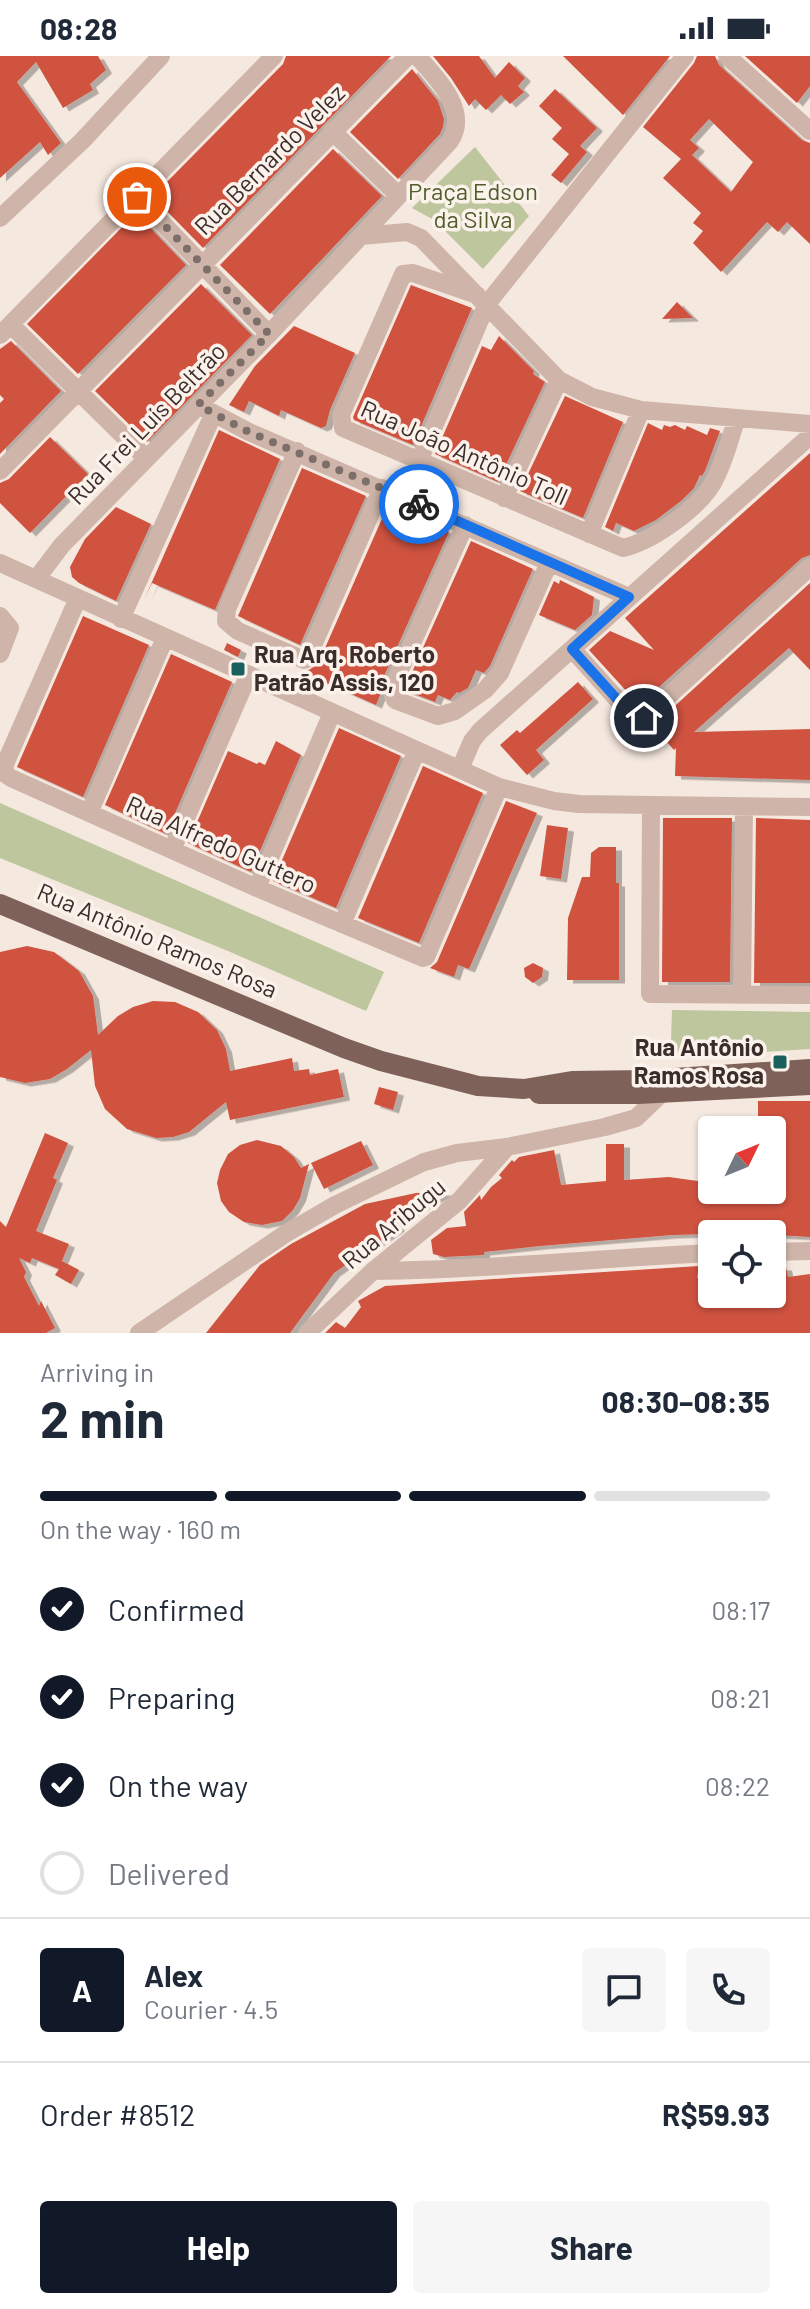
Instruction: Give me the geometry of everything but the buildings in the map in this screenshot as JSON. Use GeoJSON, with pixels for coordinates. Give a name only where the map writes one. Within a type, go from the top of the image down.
{"type":"FeatureCollection","features":[{"type":"Feature","properties":{"kind":"main road","name":"Rua Antônio Ramos Rosa"},"geometry":{"type":"LineString","coordinates":[[0,904],[381,1061],[478,1086],[524,1089],[572,1081],[661,1086],[810,1085]]}},
{"type":"Feature","properties":{"kind":"main road","name":"Rua Antônio Ramos Rosa"},"geometry":{"type":"LineString","coordinates":[[661,1086],[810,1069]]}},
{"type":"Feature","properties":{"kind":"street"},"geometry":{"type":"LineString","coordinates":[[0,218],[82,141],[161,56]]}},
{"type":"Feature","properties":{"kind":"street"},"geometry":{"type":"LineString","coordinates":[[146,458],[77,391],[5,330],[274,56]]}},
{"type":"Feature","properties":{"kind":"street","name":"Rua Bernardo Velez"},"geometry":{"type":"LineString","coordinates":[[0,471],[408,56]]}},
{"type":"Feature","properties":{"kind":"street","name":"Rua Frei Luís Beltrão"},"geometry":{"type":"LineString","coordinates":[[37,578],[62,545],[146,458],[206,410],[269,334],[397,194],[450,141],[456,127],[452,105],[446,92],[417,56]]}},
{"type":"Feature","properties":{"kind":"street"},"geometry":{"type":"LineString","coordinates":[[419,461],[482,300],[685,56]]}},
{"type":"Feature","properties":{"kind":"street"},"geometry":{"type":"LineString","coordinates":[[727,56],[810,131]]}},
{"type":"Feature","properties":{"kind":"street"},"geometry":{"type":"LineString","coordinates":[[332,131],[397,194]]}},
{"type":"Feature","properties":{"kind":"street"},"geometry":{"type":"LineString","coordinates":[[137,197],[269,334]]}},
{"type":"Feature","properties":{"kind":"street"},"geometry":{"type":"LineString","coordinates":[[361,236],[407,232],[421,238],[559,380],[592,397],[641,410],[810,424]]}},
{"type":"Feature","properties":{"kind":"street","name":"Rua João Antônio Toll"},"geometry":{"type":"LineString","coordinates":[[482,300],[413,273],[403,274],[341,415],[341,424],[346,430],[618,547],[628,547],[662,529],[693,507],[707,492],[716,477],[737,418]]}},
{"type":"Feature","properties":{"kind":"street"},"geometry":{"type":"LineString","coordinates":[[504,498],[559,380]]}},
{"type":"Feature","properties":{"kind":"street"},"geometry":{"type":"LineString","coordinates":[[121,619],[199,441],[206,410],[629,597]]}},
{"type":"Feature","properties":{"kind":"street"},"geometry":{"type":"LineString","coordinates":[[589,534],[641,410]]}},
{"type":"Feature","properties":{"kind":"street"},"geometry":{"type":"LineString","coordinates":[[460,769],[472,741],[480,731],[810,436]]}},
{"type":"Feature","properties":{"kind":"street"},"geometry":{"type":"LineString","coordinates":[[297,451],[227,609],[226,621],[251,637],[307,659],[382,488]]}},
{"type":"Feature","properties":{"kind":"street"},"geometry":{"type":"LineString","coordinates":[[465,525],[391,690],[395,700],[438,716],[455,711],[485,690],[500,673],[549,563]]}},
{"type":"Feature","properties":{"kind":"street"},"geometry":{"type":"LineString","coordinates":[[0,563],[499,787],[554,801],[810,807]]}},
{"type":"Feature","properties":{"kind":"street"},"geometry":{"type":"LineString","coordinates":[[572,649],[633,717],[644,718],[810,567]]}},
{"type":"Feature","properties":{"kind":"street","name":"Rua Alfredo Guttero"},"geometry":{"type":"LineString","coordinates":[[78,598],[4,769],[7,776],[89,813],[425,958],[499,787]]}},
{"type":"Feature","properties":{"kind":"street"},"geometry":{"type":"LineString","coordinates":[[0,654],[10,628],[2,617]]}},
{"type":"Feature","properties":{"kind":"street"},"geometry":{"type":"LineString","coordinates":[[89,813],[165,638]]}},
{"type":"Feature","properties":{"kind":"street"},"geometry":{"type":"LineString","coordinates":[[172,850],[248,676]]}},
{"type":"Feature","properties":{"kind":"street"},"geometry":{"type":"LineString","coordinates":[[257,888],[332,713]]}},
{"type":"Feature","properties":{"kind":"street"},"geometry":{"type":"LineString","coordinates":[[342,924],[417,750]]}},
{"type":"Feature","properties":{"kind":"street"},"geometry":{"type":"LineString","coordinates":[[651,805],[650,994],[810,995]]}},
{"type":"Feature","properties":{"kind":"street"},"geometry":{"type":"LineString","coordinates":[[742,995],[744,806]]}},
{"type":"Feature","properties":{"kind":"street"},"geometry":{"type":"LineString","coordinates":[[139,1333],[285,1234],[335,1205],[424,1162],[457,1153],[507,1147],[605,1127],[636,1118],[655,1103],[661,1086]]}},
{"type":"Feature","properties":{"kind":"street","name":"Rua Aribugu"},"geometry":{"type":"LineString","coordinates":[[307,1333],[373,1271],[459,1201],[507,1147]]}},
{"type":"Feature","properties":{"kind":"street"},"geometry":{"type":"LineString","coordinates":[[786,1252],[810,1251]]}},
{"type":"Feature","properties":{"kind":"street"},"geometry":{"type":"LineString","coordinates":[[373,1271],[460,1270],[698,1254]]}},
{"type":"Feature","properties":{"kind":"green space","name":"Praça Edson da Silva"},"geometry":{"type":"Polygon","coordinates":[[[475,147],[529,216],[483,269],[434,220],[412,208],[475,147]]]}},
{"type":"Feature","properties":{"kind":"green space"},"geometry":{"type":"Polygon","coordinates":[[[0,803],[384,972],[366,1011],[0,858],[0,803]]]}},
{"type":"Feature","properties":{"kind":"green space"},"geometry":{"type":"Polygon","coordinates":[[[672,1010],[810,1012],[810,1049],[660,1058],[660,1044],[671,1043],[672,1010]]]}},
{"type":"Feature","properties":{"kind":"way so far"},"geometry":{"type":"LineString","coordinates":[[137,197],[269,334],[198,405],[249,432],[419,504]]}},
{"type":"Feature","properties":{"kind":"place","name":"Rua Arq. Roberto Patrão Assis, 120"},"geometry":{"type":"Point","coordinates":[238,669]}},
{"type":"Feature","properties":{"kind":"place","name":"Rua Antônio Ramos Rosa"},"geometry":{"type":"Point","coordinates":[780,1062]}},
{"type":"Feature","properties":{"kind":"route"},"geometry":{"type":"LineString","coordinates":[[419,504],[629,597],[572,649],[633,717],[644,718]]}}]}
